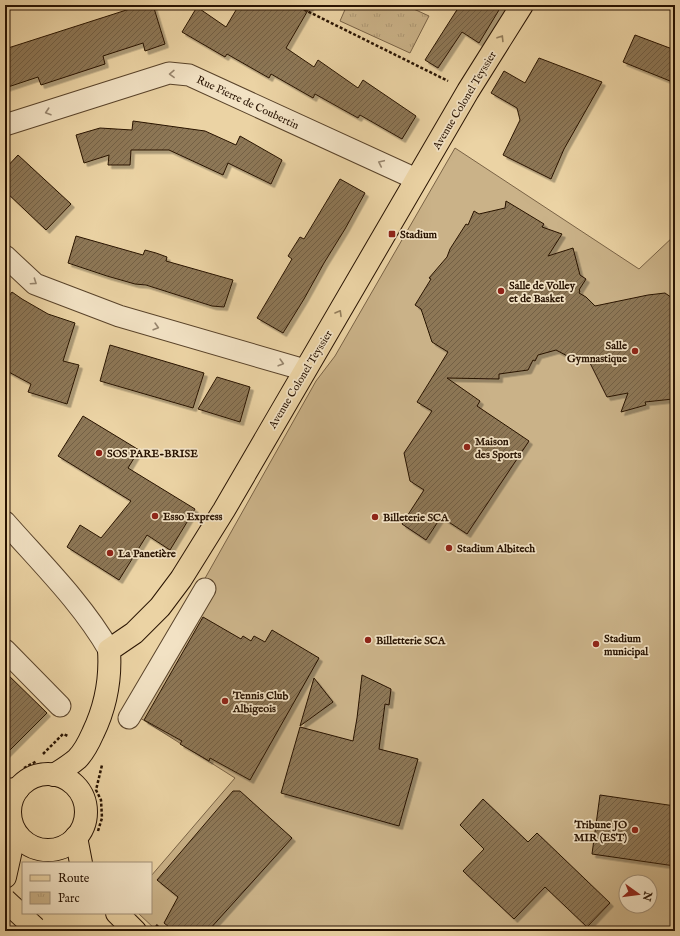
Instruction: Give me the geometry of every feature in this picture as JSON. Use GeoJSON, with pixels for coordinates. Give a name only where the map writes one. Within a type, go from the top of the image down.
{"type":"FeatureCollection","features":[{"type":"Feature","properties":{"kind":"main road","name":"Avenue Colonel Teyssier"},"geometry":{"type":"LineString","coordinates":[[109,650],[134,633],[160,607],[181,579],[224,510],[468,91],[522,5]]}},
{"type":"Feature","properties":{"kind":"main road"},"geometry":{"type":"LineString","coordinates":[[54,775],[77,758],[87,746],[103,712],[108,689],[110,669],[109,650]]}},
{"type":"Feature","properties":{"kind":"main road"},"geometry":{"type":"LineString","coordinates":[[81,862],[86,837],[82,827],[85,816],[87,746]]}},
{"type":"Feature","properties":{"kind":"main road"},"geometry":{"type":"LineString","coordinates":[[85,803],[74,784],[65,778],[54,775],[34,777],[12,789],[10,810],[11,821],[15,832],[31,847],[43,850],[55,849],[86,837]]}},
{"type":"Feature","properties":{"kind":"main road"},"geometry":{"type":"LineString","coordinates":[[5,877],[15,832]]}},
{"type":"Feature","properties":{"kind":"main road"},"geometry":{"type":"LineString","coordinates":[[39,862],[55,849]]}},
{"type":"Feature","properties":{"kind":"main road"},"geometry":{"type":"LineString","coordinates":[[5,888],[22,875]]}},
{"type":"Feature","properties":{"kind":"main road"},"geometry":{"type":"LineString","coordinates":[[5,900],[36,929]]}},
{"type":"Feature","properties":{"kind":"main road"},"geometry":{"type":"LineString","coordinates":[[118,914],[135,931]]}},
{"type":"Feature","properties":{"kind":"street","name":"Rue Pierre de Coubertin"},"geometry":{"type":"LineString","coordinates":[[5,126],[169,73],[189,74],[416,179]]}},
{"type":"Feature","properties":{"kind":"street"},"geometry":{"type":"LineString","coordinates":[[5,256],[35,284],[119,316],[305,370]]}},
{"type":"Feature","properties":{"kind":"street"},"geometry":{"type":"LineString","coordinates":[[5,522],[78,606],[102,637],[109,650]]}},
{"type":"Feature","properties":{"kind":"street"},"geometry":{"type":"LineString","coordinates":[[130,718],[205,589]]}},
{"type":"Feature","properties":{"kind":"street"},"geometry":{"type":"LineString","coordinates":[[5,650],[60,706]]}},
{"type":"Feature","properties":{"kind":"path"},"geometry":{"type":"LineString","coordinates":[[295,5],[468,91]]}},
{"type":"Feature","properties":{"kind":"path"},"geometry":{"type":"LineString","coordinates":[[86,837],[102,818],[101,800],[96,790],[104,760]]}},
{"type":"Feature","properties":{"kind":"green space"},"geometry":{"type":"Polygon","coordinates":[[[347,5],[405,5],[429,16],[410,53],[340,21],[347,5]]]}},
{"type":"Feature","properties":{"kind":"green space","name":"Stadium Albitech"},"geometry":{"type":"Polygon","coordinates":[[[455,148],[639,269],[675,235],[675,931],[157,931],[139,914],[152,914],[152,875],[235,778],[137,716],[190,605],[316,381],[335,356],[455,148]]]}},
{"type":"Feature","properties":{"kind":"building"},"geometry":{"type":"Polygon","coordinates":[[[142,5],[153,5],[165,44],[145,51],[143,43],[103,56],[105,64],[41,85],[38,77],[5,88],[5,49],[142,5]]]}},
{"type":"Feature","properties":{"kind":"building"},"geometry":{"type":"Polygon","coordinates":[[[239,5],[311,5],[286,48],[314,67],[318,60],[358,88],[363,80],[416,116],[402,139],[360,115],[358,118],[315,94],[313,98],[271,74],[269,78],[227,54],[225,57],[182,32],[197,7],[226,27],[239,5]]]}},
{"type":"Feature","properties":{"kind":"building"},"geometry":{"type":"Polygon","coordinates":[[[460,5],[502,5],[479,43],[462,32],[438,68],[425,60],[460,5]]]}},
{"type":"Feature","properties":{"kind":"building"},"geometry":{"type":"Polygon","coordinates":[[[635,35],[675,50],[675,83],[623,62],[635,35]]]}},
{"type":"Feature","properties":{"kind":"building"},"geometry":{"type":"Polygon","coordinates":[[[539,58],[602,82],[564,149],[551,179],[503,155],[520,120],[517,108],[491,93],[504,71],[525,83],[539,58]]]}},
{"type":"Feature","properties":{"kind":"building"},"geometry":{"type":"Polygon","coordinates":[[[133,121],[205,131],[236,145],[240,136],[282,160],[271,184],[228,163],[223,175],[169,150],[131,150],[130,165],[108,165],[109,155],[84,163],[76,135],[100,128],[132,130],[133,121]]]}},
{"type":"Feature","properties":{"kind":"building"},"geometry":{"type":"Polygon","coordinates":[[[18,155],[71,204],[46,230],[5,191],[5,169],[18,155]]]}},
{"type":"Feature","properties":{"kind":"building"},"geometry":{"type":"Polygon","coordinates":[[[340,179],[365,193],[283,333],[257,318],[292,259],[288,256],[300,237],[304,239],[340,179]]]}},
{"type":"Feature","properties":{"kind":"building"},"geometry":{"type":"Polygon","coordinates":[[[506,201],[544,224],[542,227],[562,234],[548,256],[573,248],[580,275],[586,279],[579,290],[579,293],[586,297],[595,306],[665,293],[675,300],[675,395],[672,396],[673,399],[645,402],[646,405],[621,412],[628,393],[607,397],[587,357],[575,360],[556,350],[538,355],[535,361],[533,360],[528,370],[499,374],[499,379],[447,378],[480,401],[477,406],[529,441],[467,534],[441,517],[426,540],[402,524],[424,490],[410,481],[404,453],[432,411],[417,402],[448,352],[432,342],[421,309],[415,305],[431,279],[429,278],[447,257],[450,249],[466,224],[468,225],[474,211],[479,214],[505,208],[506,201]]]}},
{"type":"Feature","properties":{"kind":"building"},"geometry":{"type":"Polygon","coordinates":[[[76,236],[143,255],[145,250],[156,253],[167,257],[166,261],[233,280],[224,307],[212,306],[146,285],[135,284],[107,276],[68,263],[76,236]]]}},
{"type":"Feature","properties":{"kind":"building"},"geometry":{"type":"Polygon","coordinates":[[[12,292],[48,314],[75,323],[63,361],[79,365],[67,404],[28,392],[31,384],[5,370],[5,301],[12,292]]]}},
{"type":"Feature","properties":{"kind":"building"},"geometry":{"type":"Polygon","coordinates":[[[110,345],[204,373],[193,408],[100,381],[110,345]]]}},
{"type":"Feature","properties":{"kind":"building"},"geometry":{"type":"Polygon","coordinates":[[[217,377],[250,387],[240,422],[198,409],[217,377]]]}},
{"type":"Feature","properties":{"kind":"building"},"geometry":{"type":"Polygon","coordinates":[[[83,416],[139,450],[128,468],[195,509],[170,550],[147,535],[119,580],[67,547],[80,525],[101,538],[131,501],[58,456],[83,416]]]}},
{"type":"Feature","properties":{"kind":"building","name":"Tennis Club Albigeois"},"geometry":{"type":"Polygon","coordinates":[[[203,617],[241,639],[243,636],[251,641],[254,636],[265,642],[272,630],[319,658],[250,780],[210,758],[209,761],[180,744],[182,741],[144,720],[203,617]]]}},
{"type":"Feature","properties":{"kind":"building"},"geometry":{"type":"Polygon","coordinates":[[[5,672],[47,713],[5,755],[5,672]]]}},
{"type":"Feature","properties":{"kind":"building"},"geometry":{"type":"Polygon","coordinates":[[[362,675],[391,689],[389,705],[385,704],[379,749],[418,759],[399,826],[281,793],[300,727],[353,741],[362,675]]]}},
{"type":"Feature","properties":{"kind":"building"},"geometry":{"type":"Polygon","coordinates":[[[314,678],[333,702],[300,726],[314,678]]]}},
{"type":"Feature","properties":{"kind":"building"},"geometry":{"type":"Polygon","coordinates":[[[233,791],[240,791],[292,838],[208,931],[174,931],[164,923],[178,897],[157,880],[233,791]]]}},
{"type":"Feature","properties":{"kind":"building","name":"Tribune JO MIR (EST)"},"geometry":{"type":"Polygon","coordinates":[[[600,795],[675,806],[675,866],[592,854],[600,795]]]}},
{"type":"Feature","properties":{"kind":"building"},"geometry":{"type":"Polygon","coordinates":[[[483,799],[528,842],[537,833],[610,903],[587,927],[545,887],[514,919],[463,871],[484,849],[460,825],[483,799]]]}},
{"type":"Feature","properties":{"kind":"place","name":"Stadium"},"geometry":{"type":"Point","coordinates":[392,234]}},
{"type":"Feature","properties":{"kind":"place","name":"Salle de Volley et de Basket"},"geometry":{"type":"Point","coordinates":[501,291]}},
{"type":"Feature","properties":{"kind":"place","name":"Salle Gymnastique"},"geometry":{"type":"Point","coordinates":[635,351]}},
{"type":"Feature","properties":{"kind":"place","name":"Maison des Sports"},"geometry":{"type":"Point","coordinates":[467,447]}},
{"type":"Feature","properties":{"kind":"place","name":"SOS PARE-BRISE"},"geometry":{"type":"Point","coordinates":[99,453]}},
{"type":"Feature","properties":{"kind":"place","name":"Esso Express"},"geometry":{"type":"Point","coordinates":[155,516]}},
{"type":"Feature","properties":{"kind":"place","name":"Billeterie SCA"},"geometry":{"type":"Point","coordinates":[375,517]}},
{"type":"Feature","properties":{"kind":"place","name":"Stadium Albitech"},"geometry":{"type":"Point","coordinates":[449,548]}},
{"type":"Feature","properties":{"kind":"place","name":"La Panetière"},"geometry":{"type":"Point","coordinates":[110,553]}},
{"type":"Feature","properties":{"kind":"place","name":"Billetterie SCA"},"geometry":{"type":"Point","coordinates":[368,640]}},
{"type":"Feature","properties":{"kind":"place","name":"Stadium municipal"},"geometry":{"type":"Point","coordinates":[596,644]}},
{"type":"Feature","properties":{"kind":"place","name":"Tennis Club Albigeois"},"geometry":{"type":"Point","coordinates":[225,701]}},
{"type":"Feature","properties":{"kind":"place","name":"Tribune JO MIR (EST)"},"geometry":{"type":"Point","coordinates":[635,830]}}]}
